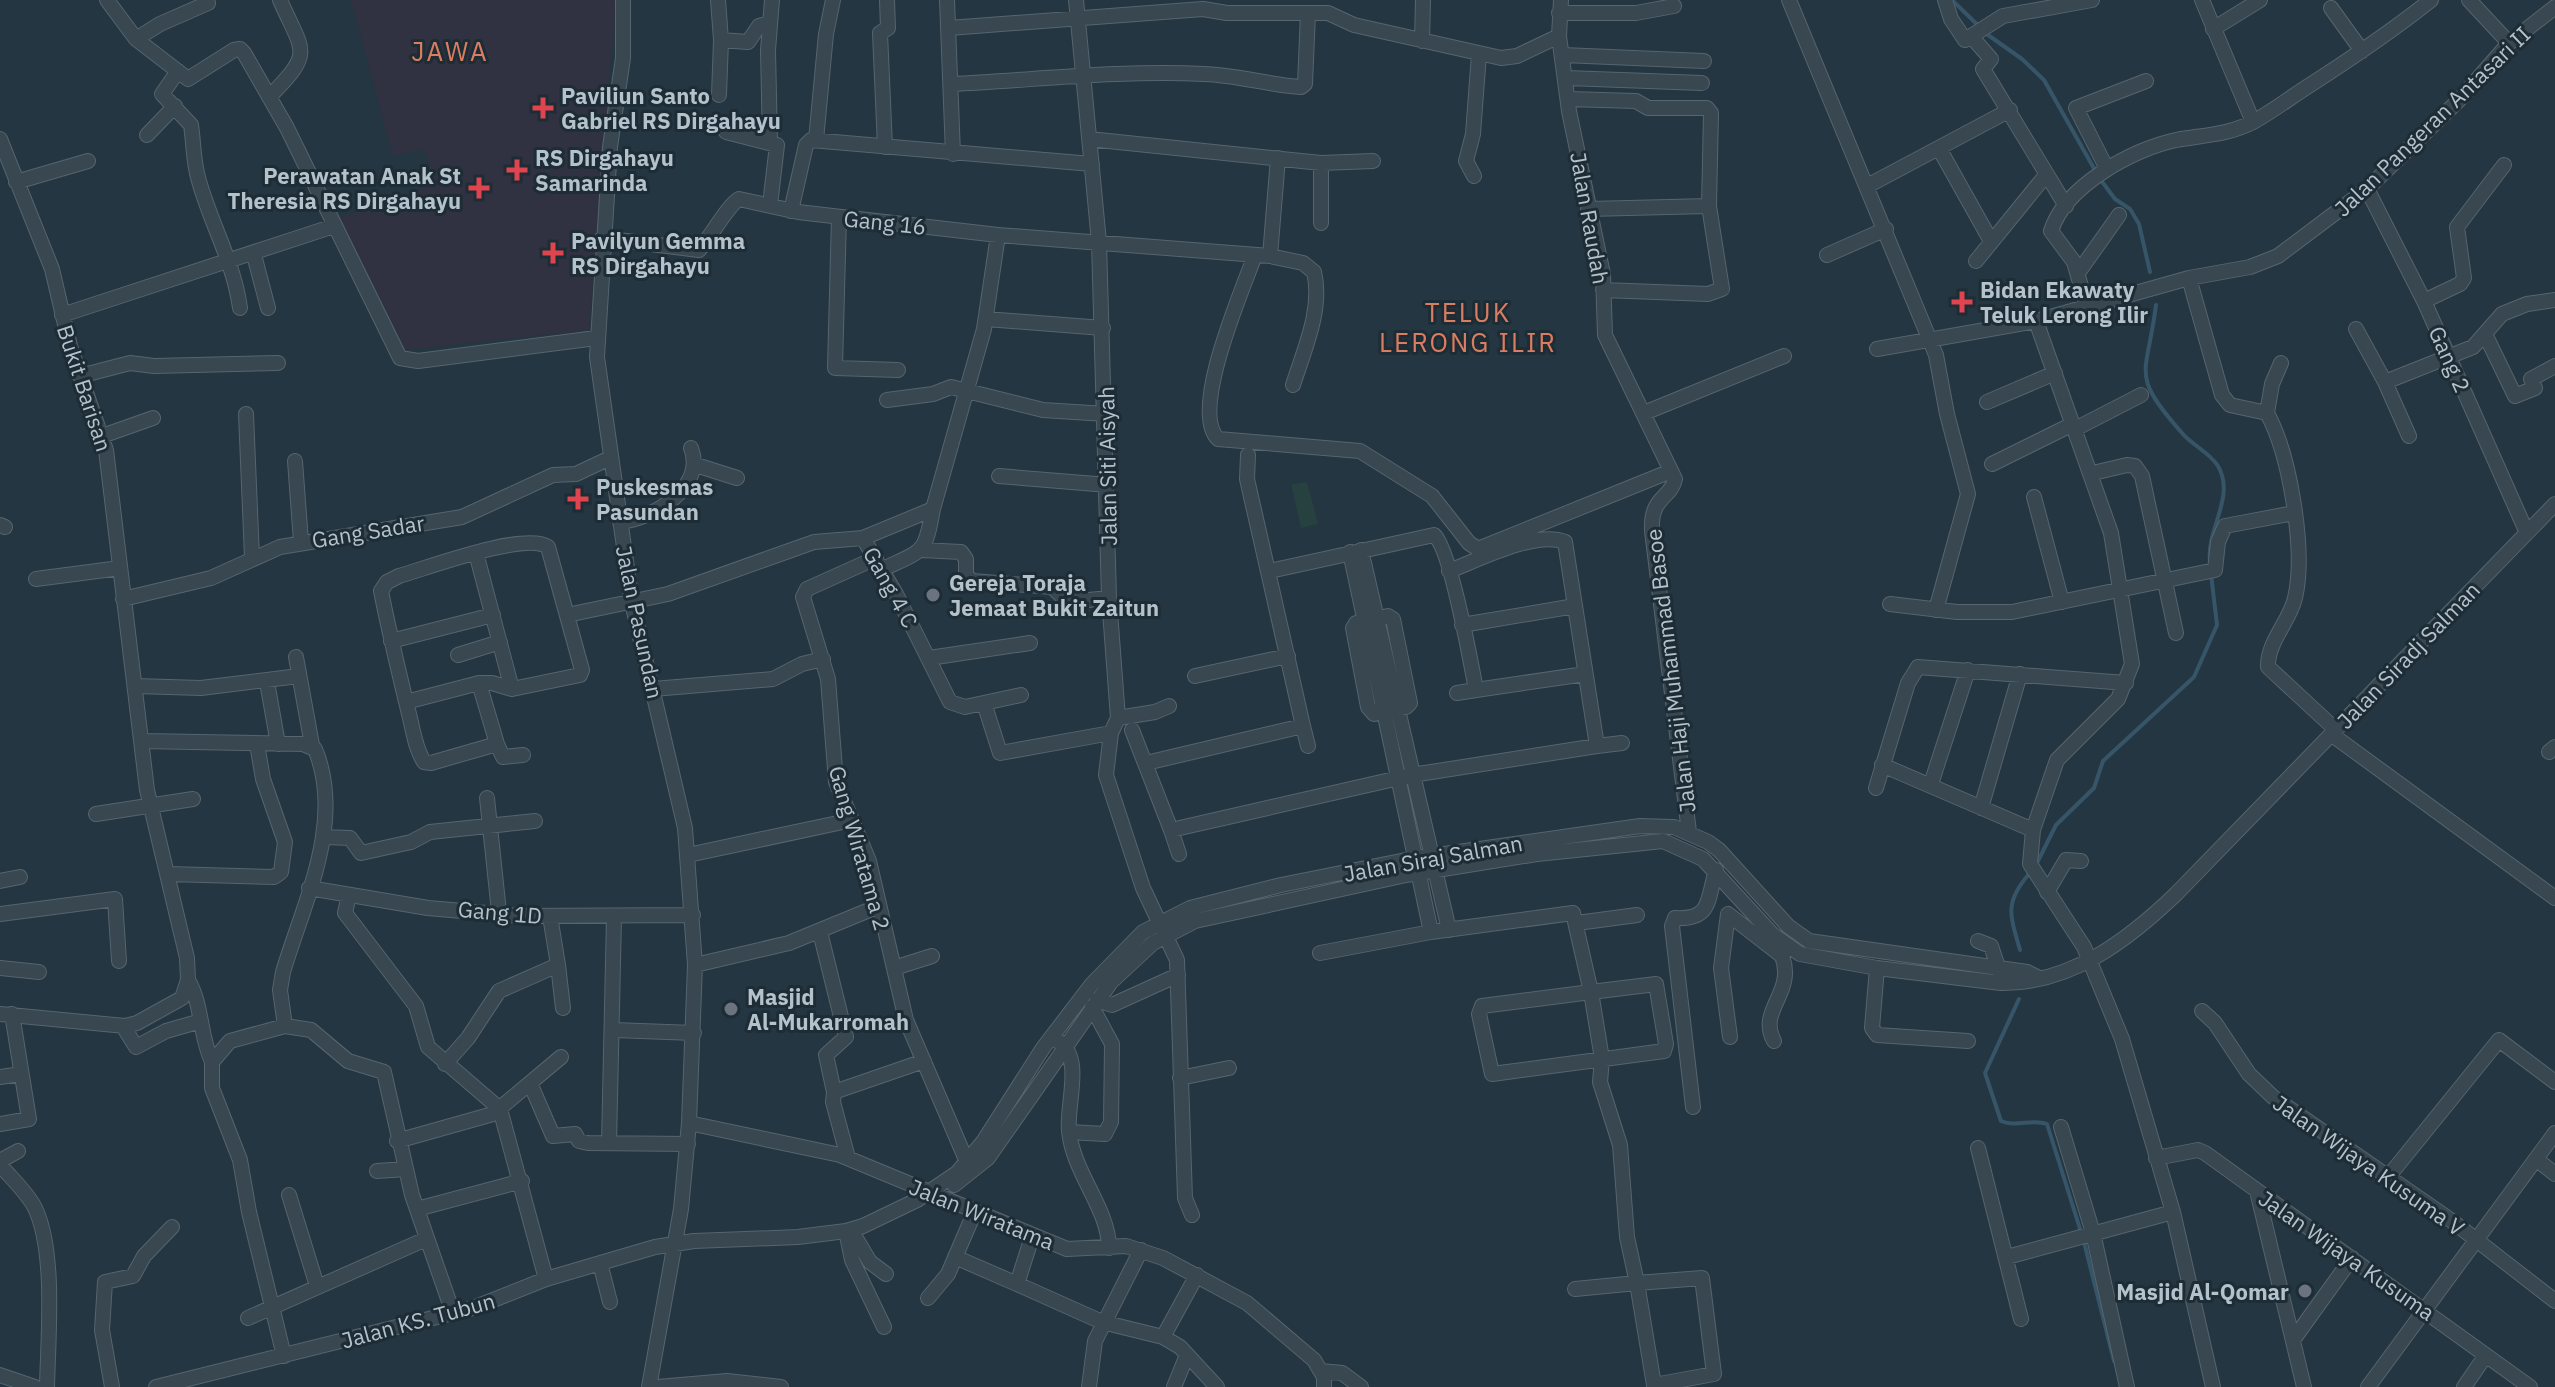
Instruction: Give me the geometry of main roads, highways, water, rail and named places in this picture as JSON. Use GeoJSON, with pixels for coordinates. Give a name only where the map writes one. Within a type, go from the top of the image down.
{"type":"FeatureCollection","features":[{"type":"Feature","properties":{"kind":"waterway"},"geometry":{"type":"LineString","coordinates":[[1952,0],[1988,35],[2022,59],[2044,80],[2096,172]]}},
{"type":"Feature","properties":{"kind":"waterway"},"geometry":{"type":"LineString","coordinates":[[2100,179],[2115,199],[2130,209],[2139,224],[2150,272]]}},
{"type":"Feature","properties":{"kind":"waterway"},"geometry":{"type":"LineString","coordinates":[[2156,305],[2146,361],[2148,385],[2165,413],[2186,437],[2214,461],[2223,478],[2224,489],[2212,537],[2210,562]]}},
{"type":"Feature","properties":{"kind":"waterway"},"geometry":{"type":"LineString","coordinates":[[2038,861],[2056,825],[2094,788],[2103,761],[2194,677],[2217,625],[2211,574]]}},
{"type":"Feature","properties":{"kind":"waterway"},"geometry":{"type":"LineString","coordinates":[[2020,950],[2011,910],[2016,893],[2029,874]]}},
{"type":"Feature","properties":{"kind":"waterway"},"geometry":{"type":"LineString","coordinates":[[2019,999],[1985,1073],[2001,1121],[2047,1124],[2081,1232]]}},
{"type":"Feature","properties":{"kind":"waterway"},"geometry":{"type":"LineString","coordinates":[[2084,1242],[2114,1361]]}},
{"type":"Feature","properties":{"kind":"place","name":"Paviliun Santo Gabriel RS Dirgahayu"},"geometry":{"type":"Point","coordinates":[543,108]}},
{"type":"Feature","properties":{"kind":"place","name":"RS Dirgahayu Samarinda"},"geometry":{"type":"Point","coordinates":[517,170]}},
{"type":"Feature","properties":{"kind":"place","name":"Perawatan Anak St Theresia RS Dirgahayu"},"geometry":{"type":"Point","coordinates":[479,188]}},
{"type":"Feature","properties":{"kind":"place","name":"Pavilyun Gemma RS Dirgahayu"},"geometry":{"type":"Point","coordinates":[553,253]}},
{"type":"Feature","properties":{"kind":"place","name":"Bidan Ekawaty Teluk Lerong Ilir"},"geometry":{"type":"Point","coordinates":[1962,302]}},
{"type":"Feature","properties":{"kind":"place","name":"Puskesmas Pasundan"},"geometry":{"type":"Point","coordinates":[578,499]}},
{"type":"Feature","properties":{"kind":"place","name":"Gereja Toraja Jemaat Bukit Zaitun"},"geometry":{"type":"Point","coordinates":[933,595]}},
{"type":"Feature","properties":{"kind":"place","name":"Masjid Al-Mukarromah"},"geometry":{"type":"Point","coordinates":[731,1009]}},
{"type":"Feature","properties":{"kind":"place","name":"Masjid Al-Qomar"},"geometry":{"type":"Point","coordinates":[2305,1291]}},
{"type":"Feature","properties":{"kind":"district","name":"JAWA"},"geometry":{"type":"Point","coordinates":[450,51]}},
{"type":"Feature","properties":{"kind":"district","name":"TELUK LERONG ILIR"},"geometry":{"type":"Point","coordinates":[1468,327]}}]}
